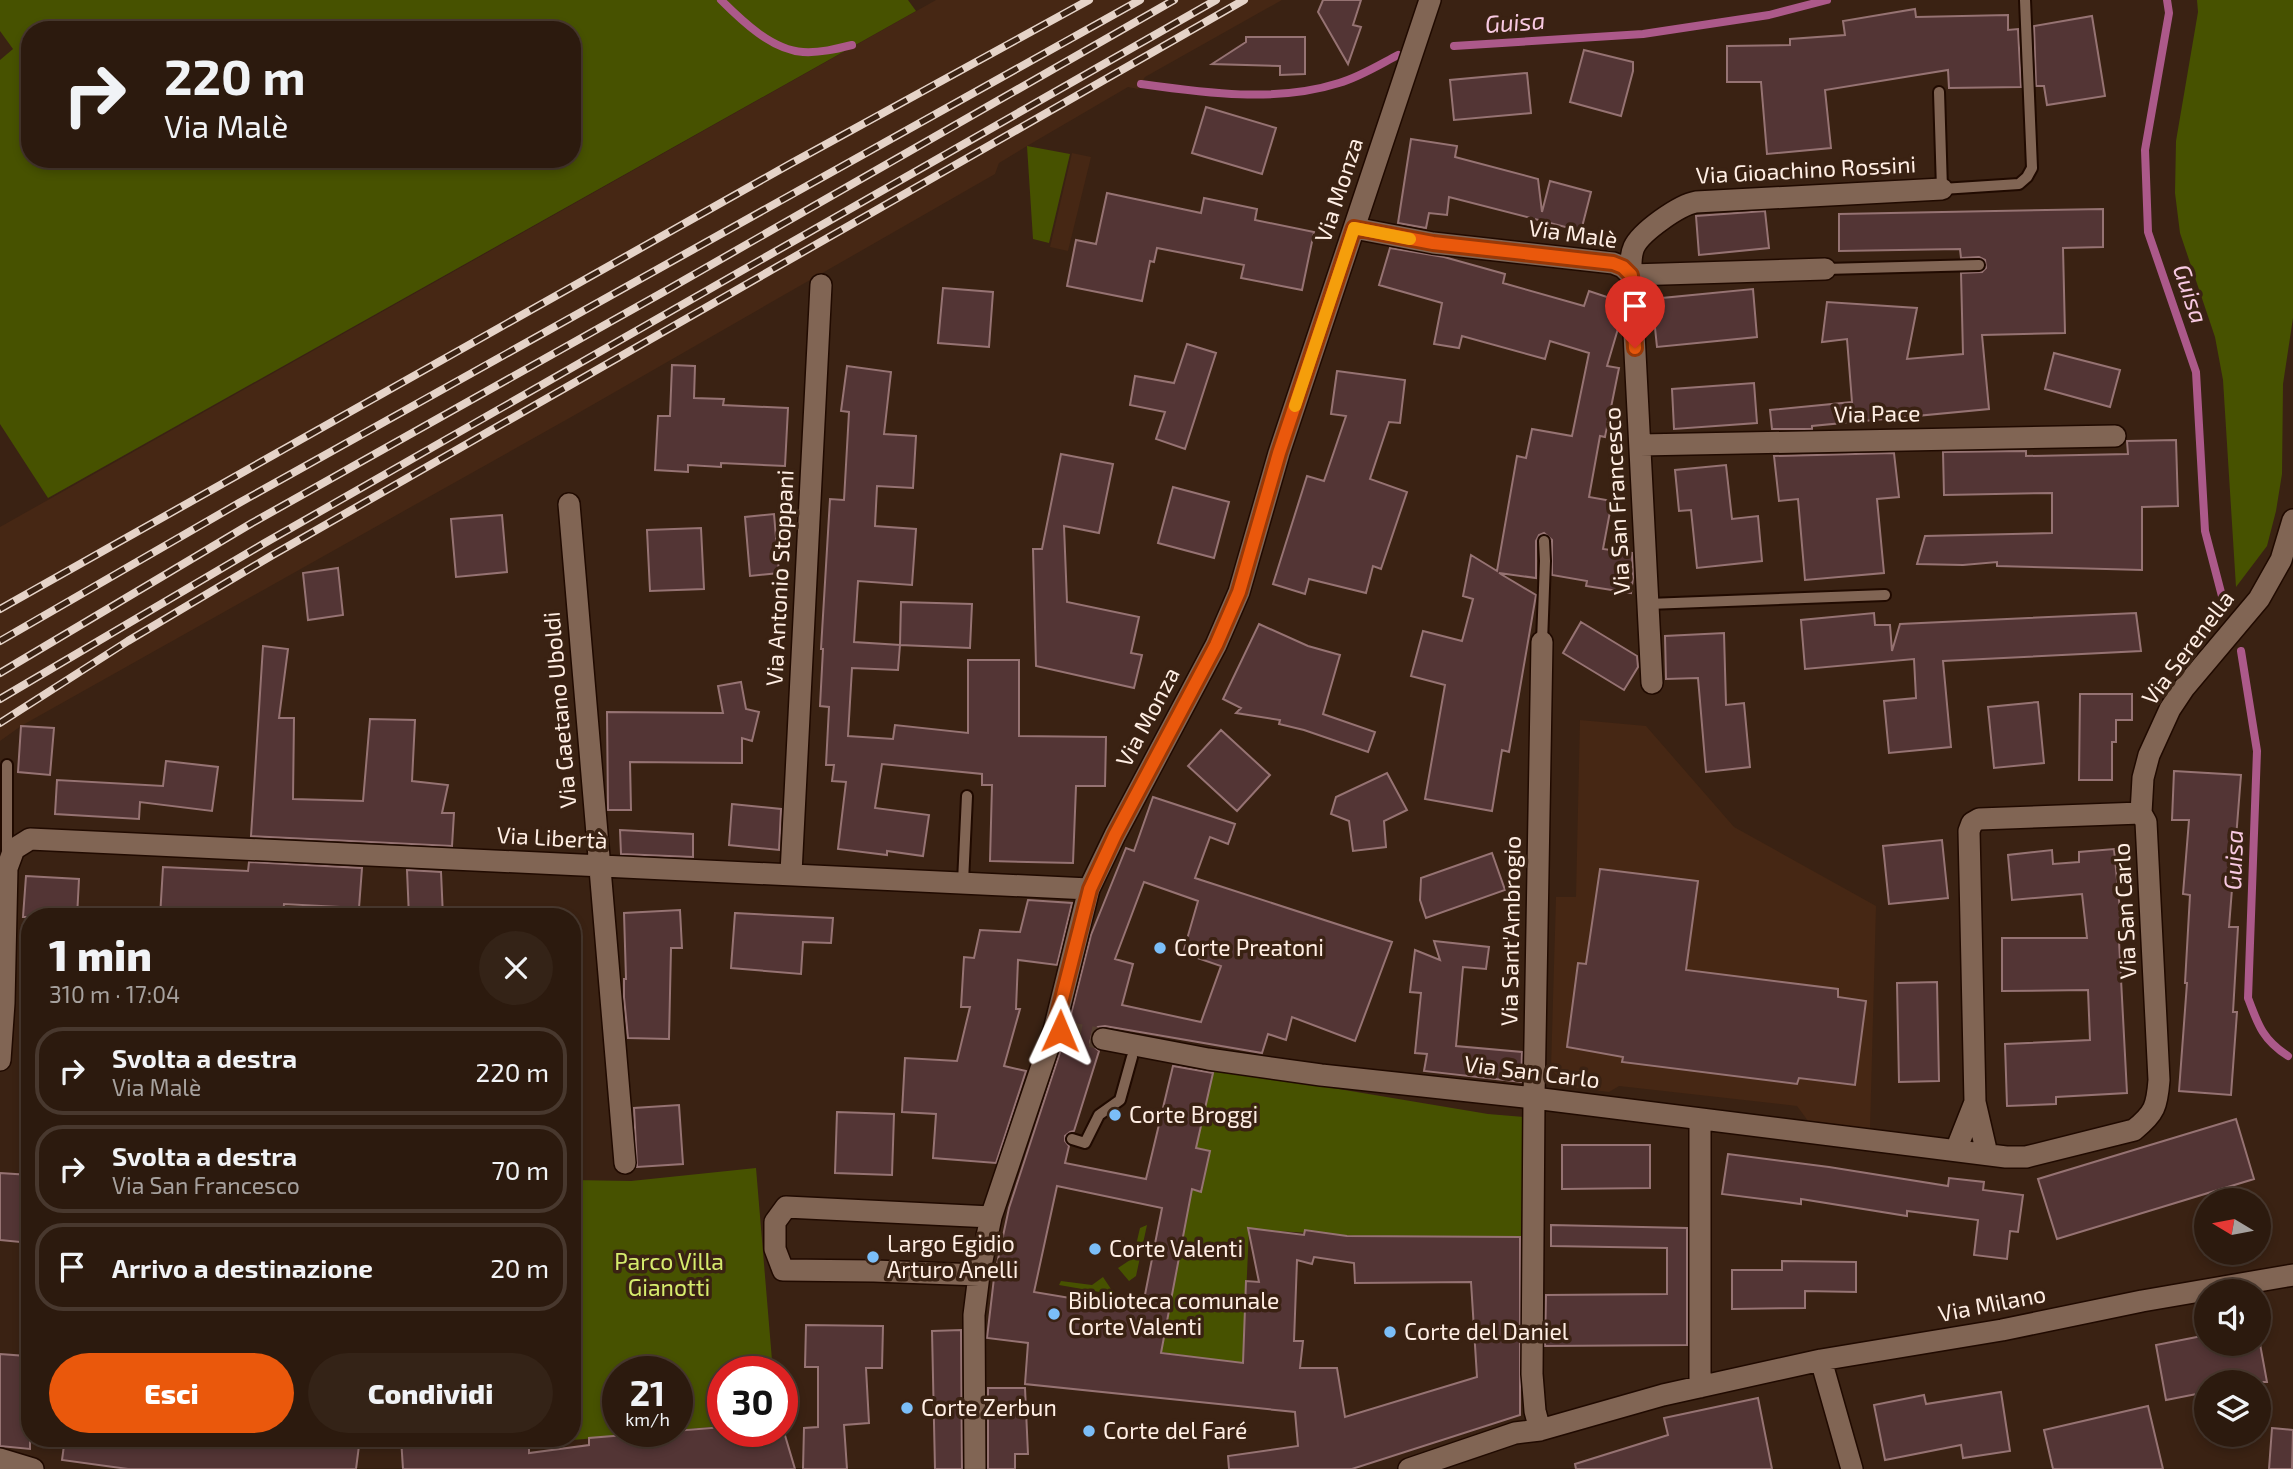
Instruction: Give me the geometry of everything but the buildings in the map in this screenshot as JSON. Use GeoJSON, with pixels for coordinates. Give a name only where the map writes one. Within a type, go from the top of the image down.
{"type":"FeatureCollection","features":[{"type":"Feature","properties":{"kind":"street","name":"Via Monza"},"geometry":{"type":"LineString","coordinates":[[975,1469],[974,1315],[979,1275],[991,1217],[1026,1127],[1057,1031],[1090,889],[1115,835],[1216,645],[1239,592],[1279,453],[1430,0]]}},
{"type":"Feature","properties":{"kind":"street","name":"Via Gioachino Rossini"},"geometry":{"type":"LineString","coordinates":[[1631,275],[1631,255],[1635,244],[1647,231],[1687,204],[1713,199],[1942,189]]}},
{"type":"Feature","properties":{"kind":"street","name":"Via Malè"},"geometry":{"type":"LineString","coordinates":[[1354,228],[1433,243],[1613,263],[1623,267],[1631,275],[1825,269]]}},
{"type":"Feature","properties":{"kind":"street","name":"Via San Francesco"},"geometry":{"type":"LineString","coordinates":[[1631,275],[1652,683]]}},
{"type":"Feature","properties":{"kind":"street","name":"Via Antonio Stoppani"},"geometry":{"type":"LineString","coordinates":[[791,873],[821,285]]}},
{"type":"Feature","properties":{"kind":"street","name":"Via Pace"},"geometry":{"type":"LineString","coordinates":[[1640,445],[2115,436]]}},
{"type":"Feature","properties":{"kind":"street","name":"Via Gaetano Uboldi"},"geometry":{"type":"LineString","coordinates":[[569,504],[625,1163]]}},
{"type":"Feature","properties":{"kind":"street","name":"Via Serenella"},"geometry":{"type":"LineString","coordinates":[[2141,813],[2143,778],[2149,755],[2170,709],[2184,688],[2259,599],[2281,560],[2293,520]]}},
{"type":"Feature","properties":{"kind":"street","name":"Via Sant'Ambrogio"},"geometry":{"type":"LineString","coordinates":[[1540,1430],[1535,1411],[1532,1374],[1542,642]]}},
{"type":"Feature","properties":{"kind":"street","name":"Via San Carlo"},"geometry":{"type":"LineString","coordinates":[[1103,1039],[1208,1059],[1321,1075],[1534,1098],[1987,1154],[2026,1157],[2134,1130],[2148,1119],[2157,1104],[2159,1080],[2146,821],[2141,813],[1979,818],[1972,823],[1969,831],[1975,1102],[1987,1154]]}},
{"type":"Feature","properties":{"kind":"street","name":"Via Libertà"},"geometry":{"type":"LineString","coordinates":[[11,858],[30,839],[1090,889]]}},
{"type":"Feature","properties":{"kind":"street"},"geometry":{"type":"LineString","coordinates":[[0,1059],[11,858]]}},
{"type":"Feature","properties":{"kind":"street","name":"Via San Carlo"},"geometry":{"type":"LineString","coordinates":[[1956,1150],[1975,1102]]}},
{"type":"Feature","properties":{"kind":"street"},"geometry":{"type":"LineString","coordinates":[[1700,1119],[1700,1387]]}},
{"type":"Feature","properties":{"kind":"street"},"geometry":{"type":"LineString","coordinates":[[979,1275],[783,1270],[775,1249],[775,1222],[786,1207],[991,1217]]}},
{"type":"Feature","properties":{"kind":"street","name":"Via Milano"},"geometry":{"type":"LineString","coordinates":[[1409,1469],[1516,1433],[1540,1430],[1662,1395],[1821,1360],[2003,1330],[2142,1301],[2293,1275]]}},
{"type":"Feature","properties":{"kind":"street"},"geometry":{"type":"LineString","coordinates":[[1821,1360],[1852,1469]]}},
{"type":"Feature","properties":{"kind":"lane"},"geometry":{"type":"LineString","coordinates":[[1939,92],[1942,189],[2019,184],[2027,177],[2032,168],[2025,0]]}},
{"type":"Feature","properties":{"kind":"lane"},"geometry":{"type":"LineString","coordinates":[[1825,269],[1979,265]]}},
{"type":"Feature","properties":{"kind":"lane"},"geometry":{"type":"LineString","coordinates":[[1542,642],[1544,541]]}},
{"type":"Feature","properties":{"kind":"lane"},"geometry":{"type":"LineString","coordinates":[[1648,604],[1885,595]]}},
{"type":"Feature","properties":{"kind":"lane"},"geometry":{"type":"LineString","coordinates":[[7,765],[11,858]]}},
{"type":"Feature","properties":{"kind":"lane"},"geometry":{"type":"LineString","coordinates":[[963,882],[967,796]]}},
{"type":"Feature","properties":{"kind":"lane"},"geometry":{"type":"LineString","coordinates":[[1072,1139],[1085,1143],[1098,1115],[1120,1100],[1132,1057]]}},
{"type":"Feature","properties":{"kind":"shaded area"},"geometry":{"type":"Polygon","coordinates":[[[936,0],[1282,0],[1145,77],[1138,89],[1128,87],[1027,146],[999,163],[995,174],[573,416],[21,726],[0,741],[0,527],[936,0]]]}},
{"type":"Feature","properties":{"kind":"shaded area"},"geometry":{"type":"Polygon","coordinates":[[[1072,153],[1091,157],[1068,251],[1050,247],[1072,153]]]}},
{"type":"Feature","properties":{"kind":"shaded area"},"geometry":{"type":"Polygon","coordinates":[[[1580,720],[1646,726],[1734,827],[1876,906],[1870,1130],[1811,1125],[1797,1106],[1619,1086],[1609,1092],[1568,1087],[1551,1069],[1556,897],[1576,897],[1580,720]]]}},
{"type":"Feature","properties":{"kind":"green space"},"geometry":{"type":"Polygon","coordinates":[[[0,0],[908,0],[916,11],[48,498],[0,424],[0,60],[13,49],[0,31],[0,0]]]}},
{"type":"Feature","properties":{"kind":"green space"},"geometry":{"type":"Polygon","coordinates":[[[2197,0],[2293,0],[2293,318],[2283,384],[2282,474],[2267,546],[2236,587],[2223,380],[2215,337],[2180,233],[2175,193],[2176,141],[2198,12],[2197,0]]]}},
{"type":"Feature","properties":{"kind":"green space"},"geometry":{"type":"Polygon","coordinates":[[[1027,146],[1070,154],[1049,243],[1033,239],[1027,146]]]}},
{"type":"Feature","properties":{"kind":"green space"},"geometry":{"type":"Polygon","coordinates":[[[1214,1068],[1488,1114],[1524,1117],[1527,1237],[1355,1236],[1249,1229],[1243,1363],[1160,1352],[1192,1190],[1201,1191],[1210,1152],[1196,1148],[1214,1068]]]}},
{"type":"Feature","properties":{"kind":"green space","name":"Parco Villa Gianotti"},"geometry":{"type":"Polygon","coordinates":[[[756,1168],[772,1356],[707,1356],[707,1427],[693,1429],[693,1356],[602,1356],[602,1437],[581,1439],[581,1180],[631,1181],[756,1168]]]}},
{"type":"Feature","properties":{"kind":"green space"},"geometry":{"type":"Polygon","coordinates":[[[1147,1225],[1136,1276],[1129,1281],[1118,1268],[1133,1258],[1140,1228],[1147,1225]]]}},
{"type":"Feature","properties":{"kind":"green space"},"geometry":{"type":"Polygon","coordinates":[[[1103,1277],[1113,1292],[1111,1294],[1059,1285],[1061,1281],[1092,1285],[1103,1277]]]}},
{"type":"Feature","properties":{"kind":"waterway","name":"Guisa"},"geometry":{"type":"LineString","coordinates":[[721,0],[758,33],[791,50],[816,52],[852,45]]}},
{"type":"Feature","properties":{"kind":"waterway","name":"Guisa"},"geometry":{"type":"LineString","coordinates":[[1454,46],[1643,34],[1769,15],[1827,0]]}},
{"type":"Feature","properties":{"kind":"waterway","name":"Guisa"},"geometry":{"type":"LineString","coordinates":[[2167,0],[2169,13],[2145,150],[2148,232],[2196,372],[2205,531],[2223,600]]}},
{"type":"Feature","properties":{"kind":"waterway","name":"Guisa"},"geometry":{"type":"LineString","coordinates":[[1141,84],[1215,93],[1290,93],[1347,80],[1398,55]]}},
{"type":"Feature","properties":{"kind":"waterway","name":"Guisa"},"geometry":{"type":"LineString","coordinates":[[2241,651],[2257,751],[2248,998],[2262,1031],[2288,1056]]}},
{"type":"Feature","properties":{"kind":"tunnel"},"geometry":{"type":"LineString","coordinates":[[1060,1031],[1103,1039]]}},
{"type":"Feature","properties":{"kind":"railway"},"geometry":{"type":"LineString","coordinates":[[0,609],[790,164],[1089,0]]}},
{"type":"Feature","properties":{"kind":"railway"},"geometry":{"type":"LineString","coordinates":[[0,641],[239,503],[1140,0]]}},
{"type":"Feature","properties":{"kind":"railway"},"geometry":{"type":"LineString","coordinates":[[0,673],[252,523],[1174,0]]}},
{"type":"Feature","properties":{"kind":"railway"},"geometry":{"type":"LineString","coordinates":[[0,699],[263,544],[1216,0]]}},
{"type":"Feature","properties":{"kind":"railway"},"geometry":{"type":"LineString","coordinates":[[0,723],[128,641],[271,556],[1244,0]]}},
{"type":"Feature","properties":{"kind":"slow traffic"},"geometry":{"type":"LineString","coordinates":[[1295,406],[1354,228],[1410,239]]}},
{"type":"Feature","properties":{"kind":"place","name":"Corte Preatoni"},"geometry":{"type":"Point","coordinates":[1160,948]}},
{"type":"Feature","properties":{"kind":"place","name":"Corte Broggi"},"geometry":{"type":"Point","coordinates":[1115,1115]}},
{"type":"Feature","properties":{"kind":"place","name":"Corte Valenti"},"geometry":{"type":"Point","coordinates":[1095,1249]}},
{"type":"Feature","properties":{"kind":"place","name":"Largo Egidio Arturo Anelli"},"geometry":{"type":"Point","coordinates":[873,1257]}},
{"type":"Feature","properties":{"kind":"place","name":"Biblioteca comunale Corte Valenti"},"geometry":{"type":"Point","coordinates":[1054,1314]}},
{"type":"Feature","properties":{"kind":"place","name":"Corte del Daniel"},"geometry":{"type":"Point","coordinates":[1390,1332]}},
{"type":"Feature","properties":{"kind":"place","name":"Corte Zerbun"},"geometry":{"type":"Point","coordinates":[907,1408]}},
{"type":"Feature","properties":{"kind":"place","name":"Corte del Faré"},"geometry":{"type":"Point","coordinates":[1089,1431]}},
{"type":"Feature","properties":{"kind":"route"},"geometry":{"type":"LineString","coordinates":[[1060,1031],[1054,1030],[1090,889],[1115,835],[1216,645],[1239,592],[1279,453],[1354,228],[1433,243],[1613,263],[1623,267],[1631,275],[1635,348]]}}]}
